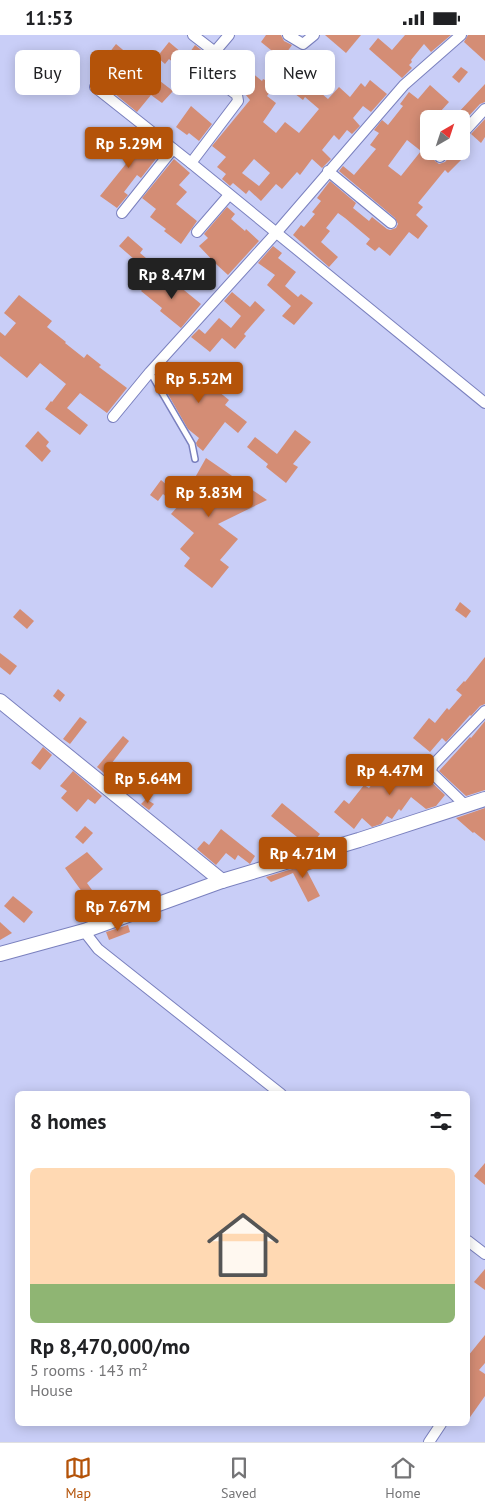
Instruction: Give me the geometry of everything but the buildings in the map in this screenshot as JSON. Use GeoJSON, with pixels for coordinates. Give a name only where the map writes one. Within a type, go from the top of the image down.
{"type":"FeatureCollection","features":[{"type":"Feature","properties":{"kind":"main road"},"geometry":{"type":"LineString","coordinates":[[0,701],[222,881]]}},
{"type":"Feature","properties":{"kind":"main road"},"geometry":{"type":"LineString","coordinates":[[0,954],[84,931],[222,881],[359,840],[485,799]]}},
{"type":"Feature","properties":{"kind":"street"},"geometry":{"type":"LineString","coordinates":[[193,35],[211,50]]}},
{"type":"Feature","properties":{"kind":"street"},"geometry":{"type":"LineString","coordinates":[[217,50],[229,35]]}},
{"type":"Feature","properties":{"kind":"street"},"geometry":{"type":"LineString","coordinates":[[288,35],[303,43],[314,35]]}},
{"type":"Feature","properties":{"kind":"street"},"geometry":{"type":"LineString","coordinates":[[113,417],[150,372],[276,233],[404,85],[461,35]]}},
{"type":"Feature","properties":{"kind":"street"},"geometry":{"type":"LineString","coordinates":[[106,95],[485,403]]}},
{"type":"Feature","properties":{"kind":"street"},"geometry":{"type":"LineString","coordinates":[[191,163],[238,101],[237,95]]}},
{"type":"Feature","properties":{"kind":"street"},"geometry":{"type":"LineString","coordinates":[[470,125],[485,109]]}},
{"type":"Feature","properties":{"kind":"street"},"geometry":{"type":"LineString","coordinates":[[122,213],[173,149]]}},
{"type":"Feature","properties":{"kind":"street"},"geometry":{"type":"LineString","coordinates":[[328,171],[391,223]]}},
{"type":"Feature","properties":{"kind":"street"},"geometry":{"type":"LineString","coordinates":[[197,232],[229,195]]}},
{"type":"Feature","properties":{"kind":"street"},"geometry":{"type":"LineString","coordinates":[[466,805],[431,771],[433,765],[485,711]]}},
{"type":"Feature","properties":{"kind":"street"},"geometry":{"type":"LineString","coordinates":[[84,931],[95,946],[277,1091]]}},
{"type":"Feature","properties":{"kind":"street"},"geometry":{"type":"LineString","coordinates":[[470,1243],[485,1254]]}},
{"type":"Feature","properties":{"kind":"street"},"geometry":{"type":"LineString","coordinates":[[429,1442],[440,1426]]}},
{"type":"Feature","properties":{"kind":"lane"},"geometry":{"type":"LineString","coordinates":[[150,372],[192,443],[195,459]]}}]}
